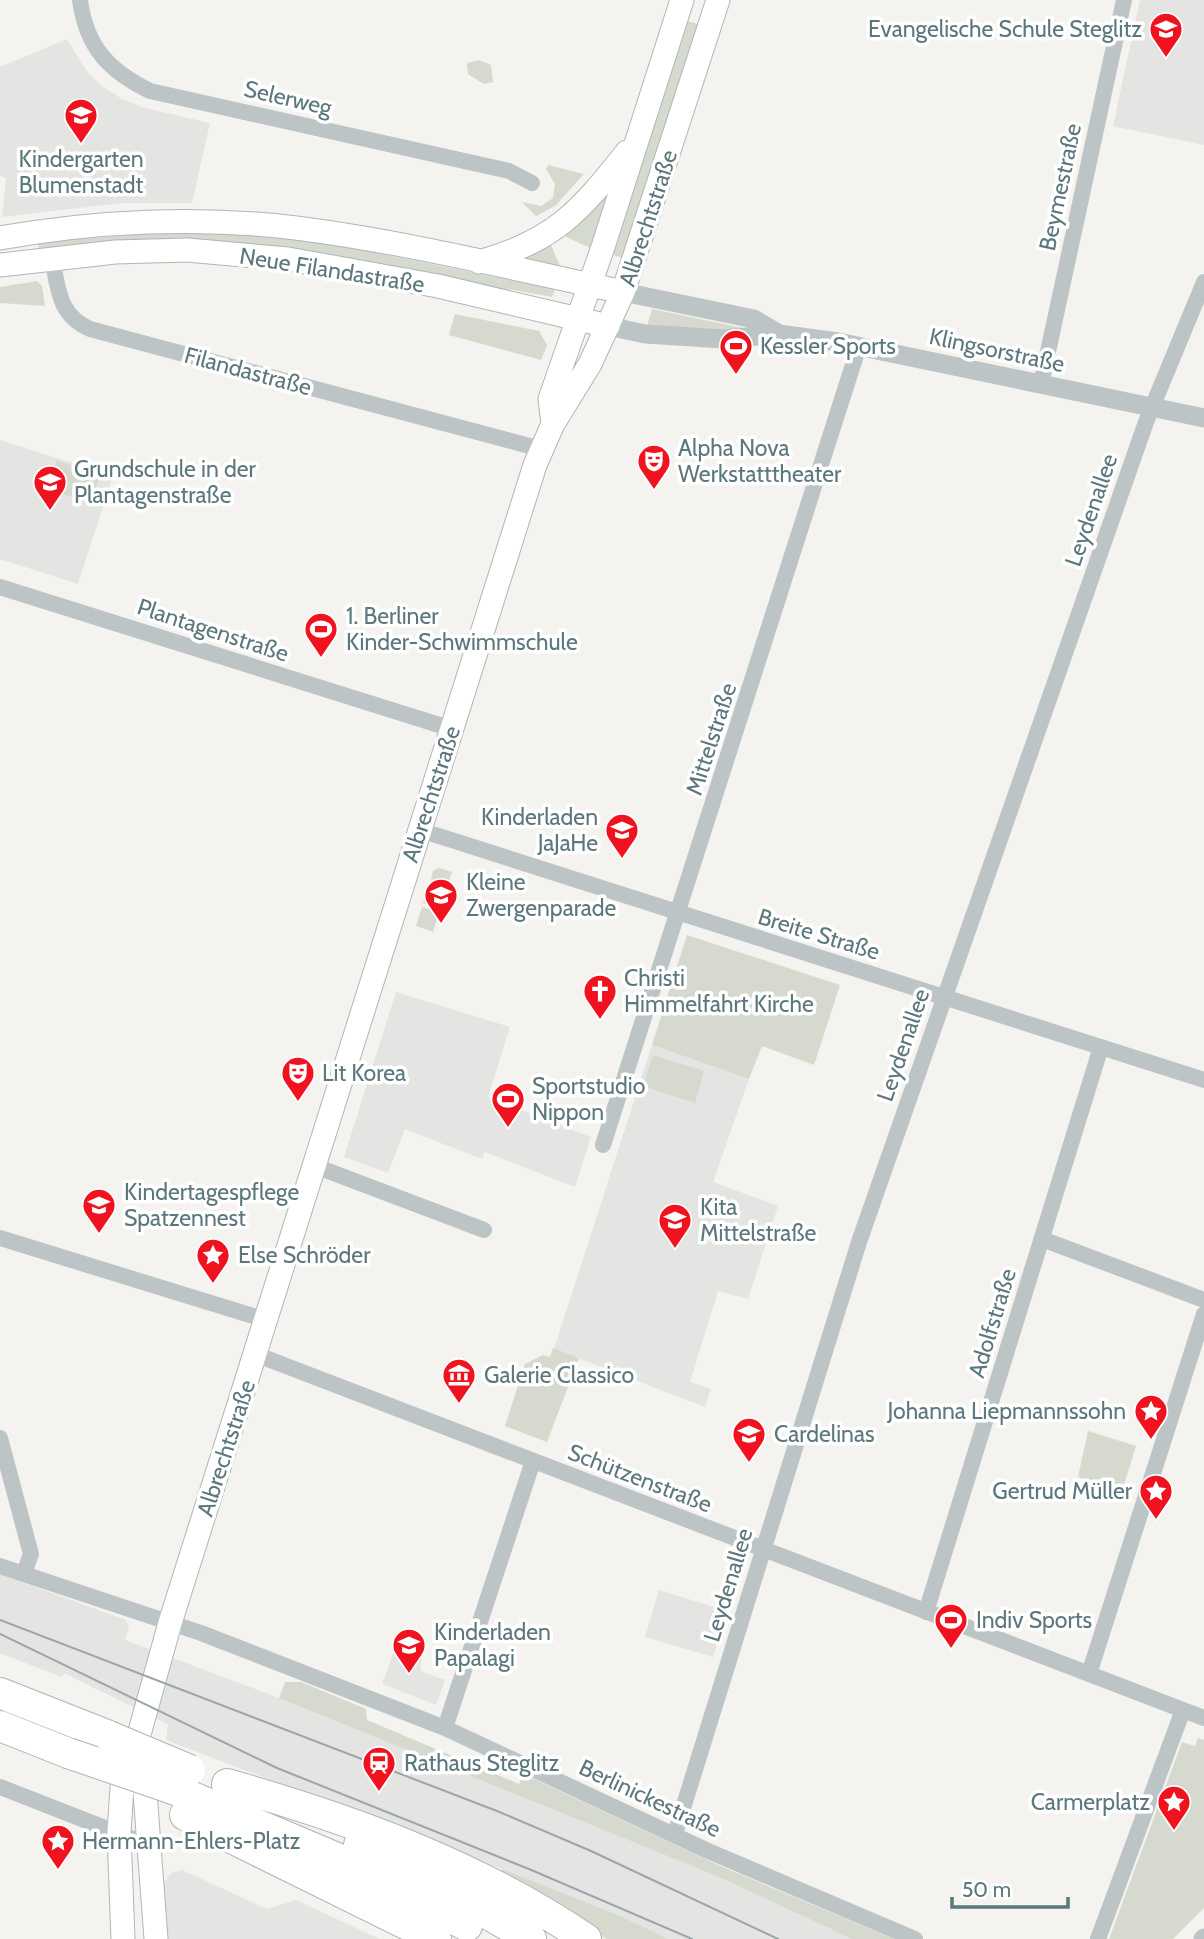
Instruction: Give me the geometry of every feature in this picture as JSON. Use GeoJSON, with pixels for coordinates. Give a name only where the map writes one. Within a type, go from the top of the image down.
{"type":"FeatureCollection","features":[{"type":"Feature","properties":{"kind":"highway"},"geometry":{"type":"LineString","coordinates":[[0,1693],[228,1784],[420,1875],[481,1926]]}},
{"type":"Feature","properties":{"kind":"highway"},"geometry":{"type":"LineString","coordinates":[[0,1726],[68,1753],[176,1790],[290,1837],[481,1926],[531,1939]]}},
{"type":"Feature","properties":{"kind":"highway"},"geometry":{"type":"LineString","coordinates":[[68,1753],[102,1776],[436,1939]]}},
{"type":"Feature","properties":{"kind":"highway"},"geometry":{"type":"LineString","coordinates":[[228,1784],[307,1807],[453,1863],[537,1907],[580,1935]]}},
{"type":"Feature","properties":{"kind":"main road","name":"Albrechtstraße"},"geometry":{"type":"LineString","coordinates":[[553,424],[550,399],[590,285],[681,0]]}},
{"type":"Feature","properties":{"kind":"main road","name":"Albrechtstraße"},"geometry":{"type":"LineString","coordinates":[[124,1939],[119,1833],[123,1772],[140,1731],[170,1623],[541,449],[590,364],[624,292],[718,0]]}},
{"type":"Feature","properties":{"kind":"main road"},"geometry":{"type":"LineString","coordinates":[[478,262],[540,240],[562,225],[596,191],[638,138]]}},
{"type":"Feature","properties":{"kind":"main road","name":"Neue Filandastraße"},"geometry":{"type":"LineString","coordinates":[[0,237],[76,226],[189,223],[293,227],[377,240],[624,292]]}},
{"type":"Feature","properties":{"kind":"main road","name":"Neue Filandastraße"},"geometry":{"type":"LineString","coordinates":[[52,257],[187,250],[288,260],[438,286],[608,326]]}},
{"type":"Feature","properties":{"kind":"main road"},"geometry":{"type":"LineString","coordinates":[[0,265],[52,257]]}},
{"type":"Feature","properties":{"kind":"main road","name":"Albrechtstraße"},"geometry":{"type":"LineString","coordinates":[[140,1731],[151,1846],[156,1939]]}},
{"type":"Feature","properties":{"kind":"street","name":"Selerweg"},"geometry":{"type":"LineString","coordinates":[[80,0],[88,34],[102,58],[122,78],[150,90],[509,171],[532,183]]}},
{"type":"Feature","properties":{"kind":"street","name":"Beymestraße"},"geometry":{"type":"LineString","coordinates":[[1041,384],[1124,0]]}},
{"type":"Feature","properties":{"kind":"street","name":"Filandastraße"},"geometry":{"type":"LineString","coordinates":[[52,257],[64,310],[75,322],[90,329],[541,449]]}},
{"type":"Feature","properties":{"kind":"street","name":"Leydenallee"},"geometry":{"type":"LineString","coordinates":[[675,1834],[859,1242],[1152,407],[1204,282]]}},
{"type":"Feature","properties":{"kind":"street","name":"Klingsorstraße"},"geometry":{"type":"LineString","coordinates":[[624,292],[754,319],[779,334]]}},
{"type":"Feature","properties":{"kind":"street","name":"Klingsorstraße"},"geometry":{"type":"LineString","coordinates":[[608,326],[645,334],[724,339],[779,334],[859,346],[1204,418]]}},
{"type":"Feature","properties":{"kind":"street","name":"Mittelstraße"},"geometry":{"type":"LineString","coordinates":[[603,1145],[859,346]]}},
{"type":"Feature","properties":{"kind":"street","name":"Plantagenstraße"},"geometry":{"type":"LineString","coordinates":[[0,587],[452,729]]}},
{"type":"Feature","properties":{"kind":"street","name":"Breite Straße"},"geometry":{"type":"LineString","coordinates":[[420,830],[1204,1080]]}},
{"type":"Feature","properties":{"kind":"street","name":"Adolfstraße"},"geometry":{"type":"LineString","coordinates":[[926,1612],[1101,1047]]}},
{"type":"Feature","properties":{"kind":"street"},"geometry":{"type":"LineString","coordinates":[[314,1166],[484,1230]]}},
{"type":"Feature","properties":{"kind":"street"},"geometry":{"type":"LineString","coordinates":[[0,1238],[266,1320]]}},
{"type":"Feature","properties":{"kind":"street"},"geometry":{"type":"LineString","coordinates":[[1042,1239],[1204,1300]]}},
{"type":"Feature","properties":{"kind":"street"},"geometry":{"type":"LineString","coordinates":[[1089,1674],[1204,1314]]}},
{"type":"Feature","properties":{"kind":"street","name":"Schützenstraße"},"geometry":{"type":"LineString","coordinates":[[256,1354],[1204,1718]]}},
{"type":"Feature","properties":{"kind":"street"},"geometry":{"type":"LineString","coordinates":[[0,1437],[31,1554],[24,1573]]}},
{"type":"Feature","properties":{"kind":"street"},"geometry":{"type":"LineString","coordinates":[[445,1728],[533,1461]]}},
{"type":"Feature","properties":{"kind":"street","name":"Berlinickestraße"},"geometry":{"type":"LineString","coordinates":[[0,1566],[170,1623],[445,1728],[675,1834],[915,1939]]}},
{"type":"Feature","properties":{"kind":"street"},"geometry":{"type":"LineString","coordinates":[[1098,1939],[1183,1710]]}},
{"type":"Feature","properties":{"kind":"street"},"geometry":{"type":"LineString","coordinates":[[0,1787],[151,1846]]}},
{"type":"Feature","properties":{"kind":"street"},"geometry":{"type":"LineString","coordinates":[[119,1833],[147,1822]]}},
{"type":"Feature","properties":{"kind":"shaded area","name":"Evangelische Schule Steglitz"},"geometry":{"type":"Polygon","coordinates":[[[1140,0],[1204,0],[1204,145],[1113,126],[1140,0]]]}},
{"type":"Feature","properties":{"kind":"shaded area"},"geometry":{"type":"Polygon","coordinates":[[[687,21],[698,24],[624,258],[613,255],[687,21]]]}},
{"type":"Feature","properties":{"kind":"shaded area","name":"Kindergarten Blumenstadt"},"geometry":{"type":"Polygon","coordinates":[[[67,39],[86,70],[99,84],[122,99],[145,108],[210,123],[192,203],[122,203],[2,217],[6,178],[0,176],[0,67],[67,39]]]}},
{"type":"Feature","properties":{"kind":"shaded area"},"geometry":{"type":"Polygon","coordinates":[[[479,60],[491,65],[493,82],[484,84],[468,74],[467,63],[479,60]]]}},
{"type":"Feature","properties":{"kind":"shaded area"},"geometry":{"type":"Polygon","coordinates":[[[548,165],[584,174],[555,206],[536,216],[522,202],[541,206],[553,198],[555,184],[546,169],[548,165]]]}},
{"type":"Feature","properties":{"kind":"shaded area"},"geometry":{"type":"Polygon","coordinates":[[[604,196],[606,199],[590,248],[562,235],[604,196]]]}},
{"type":"Feature","properties":{"kind":"shaded area"},"geometry":{"type":"Polygon","coordinates":[[[158,233],[230,233],[333,244],[555,289],[552,297],[430,275],[39,251],[38,242],[158,233]]]}},
{"type":"Feature","properties":{"kind":"shaded area"},"geometry":{"type":"Polygon","coordinates":[[[550,243],[561,268],[521,260],[521,256],[550,243]]]}},
{"type":"Feature","properties":{"kind":"shaded area"},"geometry":{"type":"Polygon","coordinates":[[[37,281],[42,286],[45,306],[0,303],[0,287],[37,281]]]}},
{"type":"Feature","properties":{"kind":"shaded area"},"geometry":{"type":"Polygon","coordinates":[[[652,309],[748,329],[750,332],[647,326],[652,309]]]}},
{"type":"Feature","properties":{"kind":"shaded area"},"geometry":{"type":"Polygon","coordinates":[[[455,314],[539,331],[547,345],[541,360],[449,335],[455,314]]]}},
{"type":"Feature","properties":{"kind":"shaded area","name":"Grundschule in der Plantagenstraße"},"geometry":{"type":"Polygon","coordinates":[[[0,440],[113,476],[78,584],[0,559],[0,440]]]}},
{"type":"Feature","properties":{"kind":"shaded area"},"geometry":{"type":"Polygon","coordinates":[[[57,461],[100,475],[91,503],[48,489],[57,461]]]}},
{"type":"Feature","properties":{"kind":"shaded area"},"geometry":{"type":"Polygon","coordinates":[[[439,868],[452,872],[448,884],[431,879],[433,871],[439,868]]]}},
{"type":"Feature","properties":{"kind":"shaded area"},"geometry":{"type":"Polygon","coordinates":[[[430,883],[447,888],[441,909],[423,903],[430,883]]]}},
{"type":"Feature","properties":{"kind":"shaded area"},"geometry":{"type":"Polygon","coordinates":[[[422,907],[439,912],[433,932],[416,926],[422,907]]]}},
{"type":"Feature","properties":{"kind":"shaded area"},"geometry":{"type":"Polygon","coordinates":[[[687,935],[840,985],[814,1065],[762,1046],[749,1079],[652,1045],[687,935]]]}},
{"type":"Feature","properties":{"kind":"shaded area"},"geometry":{"type":"Polygon","coordinates":[[[396,992],[510,1027],[488,1097],[591,1137],[575,1187],[485,1152],[482,1159],[405,1129],[388,1173],[344,1157],[396,992]]]}},
{"type":"Feature","properties":{"kind":"shaded area","name":"Kita Mittelstraße"},"geometry":{"type":"Polygon","coordinates":[[[652,1045],[749,1079],[713,1182],[778,1206],[748,1299],[718,1291],[690,1382],[711,1389],[705,1407],[554,1349],[652,1045]]]}},
{"type":"Feature","properties":{"kind":"shaded area"},"geometry":{"type":"Polygon","coordinates":[[[653,1055],[704,1071],[695,1103],[643,1086],[653,1055]]]}},
{"type":"Feature","properties":{"kind":"shaded area"},"geometry":{"type":"Polygon","coordinates":[[[553,1348],[579,1358],[547,1442],[505,1426],[525,1364],[543,1355],[550,1357],[553,1348]]]}},
{"type":"Feature","properties":{"kind":"shaded area"},"geometry":{"type":"Polygon","coordinates":[[[1088,1431],[1136,1446],[1122,1491],[1078,1477],[1088,1431]]]}},
{"type":"Feature","properties":{"kind":"shaded area"},"geometry":{"type":"Polygon","coordinates":[[[0,1574],[126,1620],[129,1626],[125,1640],[279,1698],[719,1877],[852,1939],[669,1939],[502,1869],[166,1740],[168,1724],[64,1673],[61,1677],[0,1653],[0,1574]]]}},
{"type":"Feature","properties":{"kind":"shaded area"},"geometry":{"type":"Polygon","coordinates":[[[659,1590],[727,1611],[713,1657],[645,1637],[659,1590]]]}},
{"type":"Feature","properties":{"kind":"shaded area","name":"Kinderladen Papalagi"},"geometry":{"type":"Polygon","coordinates":[[[395,1648],[421,1657],[421,1671],[445,1680],[436,1705],[382,1684],[395,1648]]]}},
{"type":"Feature","properties":{"kind":"shaded area"},"geometry":{"type":"Polygon","coordinates":[[[285,1682],[301,1682],[366,1709],[367,1720],[519,1784],[523,1774],[723,1867],[894,1939],[852,1939],[719,1877],[279,1698],[285,1682]]]}},
{"type":"Feature","properties":{"kind":"shaded area","name":"Carmerplatz"},"geometry":{"type":"Polygon","coordinates":[[[1198,1738],[1204,1740],[1204,1908],[1173,1939],[1109,1939],[1182,1742],[1195,1746],[1198,1738]]]}},
{"type":"Feature","properties":{"kind":"shaded area"},"geometry":{"type":"Polygon","coordinates":[[[502,1869],[622,1917],[668,1939],[607,1939],[497,1879],[502,1869]]]}},
{"type":"Feature","properties":{"kind":"shaded area"},"geometry":{"type":"Polygon","coordinates":[[[182,1870],[267,1909],[296,1900],[380,1939],[166,1939],[164,1883],[171,1873],[182,1870]]]}},
{"type":"Feature","properties":{"kind":"tram line"},"geometry":{"type":"LineString","coordinates":[[0,1620],[497,1811],[591,1851],[778,1939]]}},
{"type":"Feature","properties":{"kind":"tram line"},"geometry":{"type":"LineString","coordinates":[[0,1634],[277,1768],[529,1869],[692,1939]]}},
{"type":"Feature","properties":{"kind":"place","name":"Evangelische Schule Steglitz"},"geometry":{"type":"Point","coordinates":[1166,59]}},
{"type":"Feature","properties":{"kind":"place","name":"Kindergarten Blumenstadt"},"geometry":{"type":"Point","coordinates":[81,145]}},
{"type":"Feature","properties":{"kind":"place","name":"Kessler Sports"},"geometry":{"type":"Point","coordinates":[736,376]}},
{"type":"Feature","properties":{"kind":"place","name":"Alpha Nova Werkstatttheater"},"geometry":{"type":"Point","coordinates":[654,491]}},
{"type":"Feature","properties":{"kind":"place","name":"Grundschule in der Plantagenstraße"},"geometry":{"type":"Point","coordinates":[50,512]}},
{"type":"Feature","properties":{"kind":"place","name":"1. Berliner Kinder-Schwimmschule"},"geometry":{"type":"Point","coordinates":[321,659]}},
{"type":"Feature","properties":{"kind":"place","name":"Kinderladen JaJaHe"},"geometry":{"type":"Point","coordinates":[622,860]}},
{"type":"Feature","properties":{"kind":"place","name":"Kleine Zwergenparade"},"geometry":{"type":"Point","coordinates":[441,925]}},
{"type":"Feature","properties":{"kind":"place","name":"Christi Himmelfahrt Kirche"},"geometry":{"type":"Point","coordinates":[600,1021]}},
{"type":"Feature","properties":{"kind":"place","name":"Lit Korea"},"geometry":{"type":"Point","coordinates":[298,1103]}},
{"type":"Feature","properties":{"kind":"place","name":"Sportstudio Nippon"},"geometry":{"type":"Point","coordinates":[508,1129]}},
{"type":"Feature","properties":{"kind":"place","name":"Kindertagespflege Spatzennest"},"geometry":{"type":"Point","coordinates":[99,1235]}},
{"type":"Feature","properties":{"kind":"place","name":"Kita Mittelstraße"},"geometry":{"type":"Point","coordinates":[675,1250]}},
{"type":"Feature","properties":{"kind":"place","name":"Else Schröder"},"geometry":{"type":"Point","coordinates":[213,1285]}},
{"type":"Feature","properties":{"kind":"place","name":"Galerie Classico"},"geometry":{"type":"Point","coordinates":[459,1405]}},
{"type":"Feature","properties":{"kind":"place","name":"Johanna Liepmannssohn"},"geometry":{"type":"Point","coordinates":[1151,1441]}},
{"type":"Feature","properties":{"kind":"place","name":"Cardelinas"},"geometry":{"type":"Point","coordinates":[749,1464]}},
{"type":"Feature","properties":{"kind":"place","name":"Gertrud Müller"},"geometry":{"type":"Point","coordinates":[1156,1521]}},
{"type":"Feature","properties":{"kind":"place","name":"Indiv Sports"},"geometry":{"type":"Point","coordinates":[951,1650]}},
{"type":"Feature","properties":{"kind":"place","name":"Kinderladen Papalagi"},"geometry":{"type":"Point","coordinates":[409,1675]}},
{"type":"Feature","properties":{"kind":"place","name":"Rathaus Steglitz"},"geometry":{"type":"Point","coordinates":[379,1793]}},
{"type":"Feature","properties":{"kind":"place","name":"Carmerplatz"},"geometry":{"type":"Point","coordinates":[1174,1832]}},
{"type":"Feature","properties":{"kind":"place","name":"Hermann-Ehlers-Platz"},"geometry":{"type":"Point","coordinates":[58,1871]}}]}
